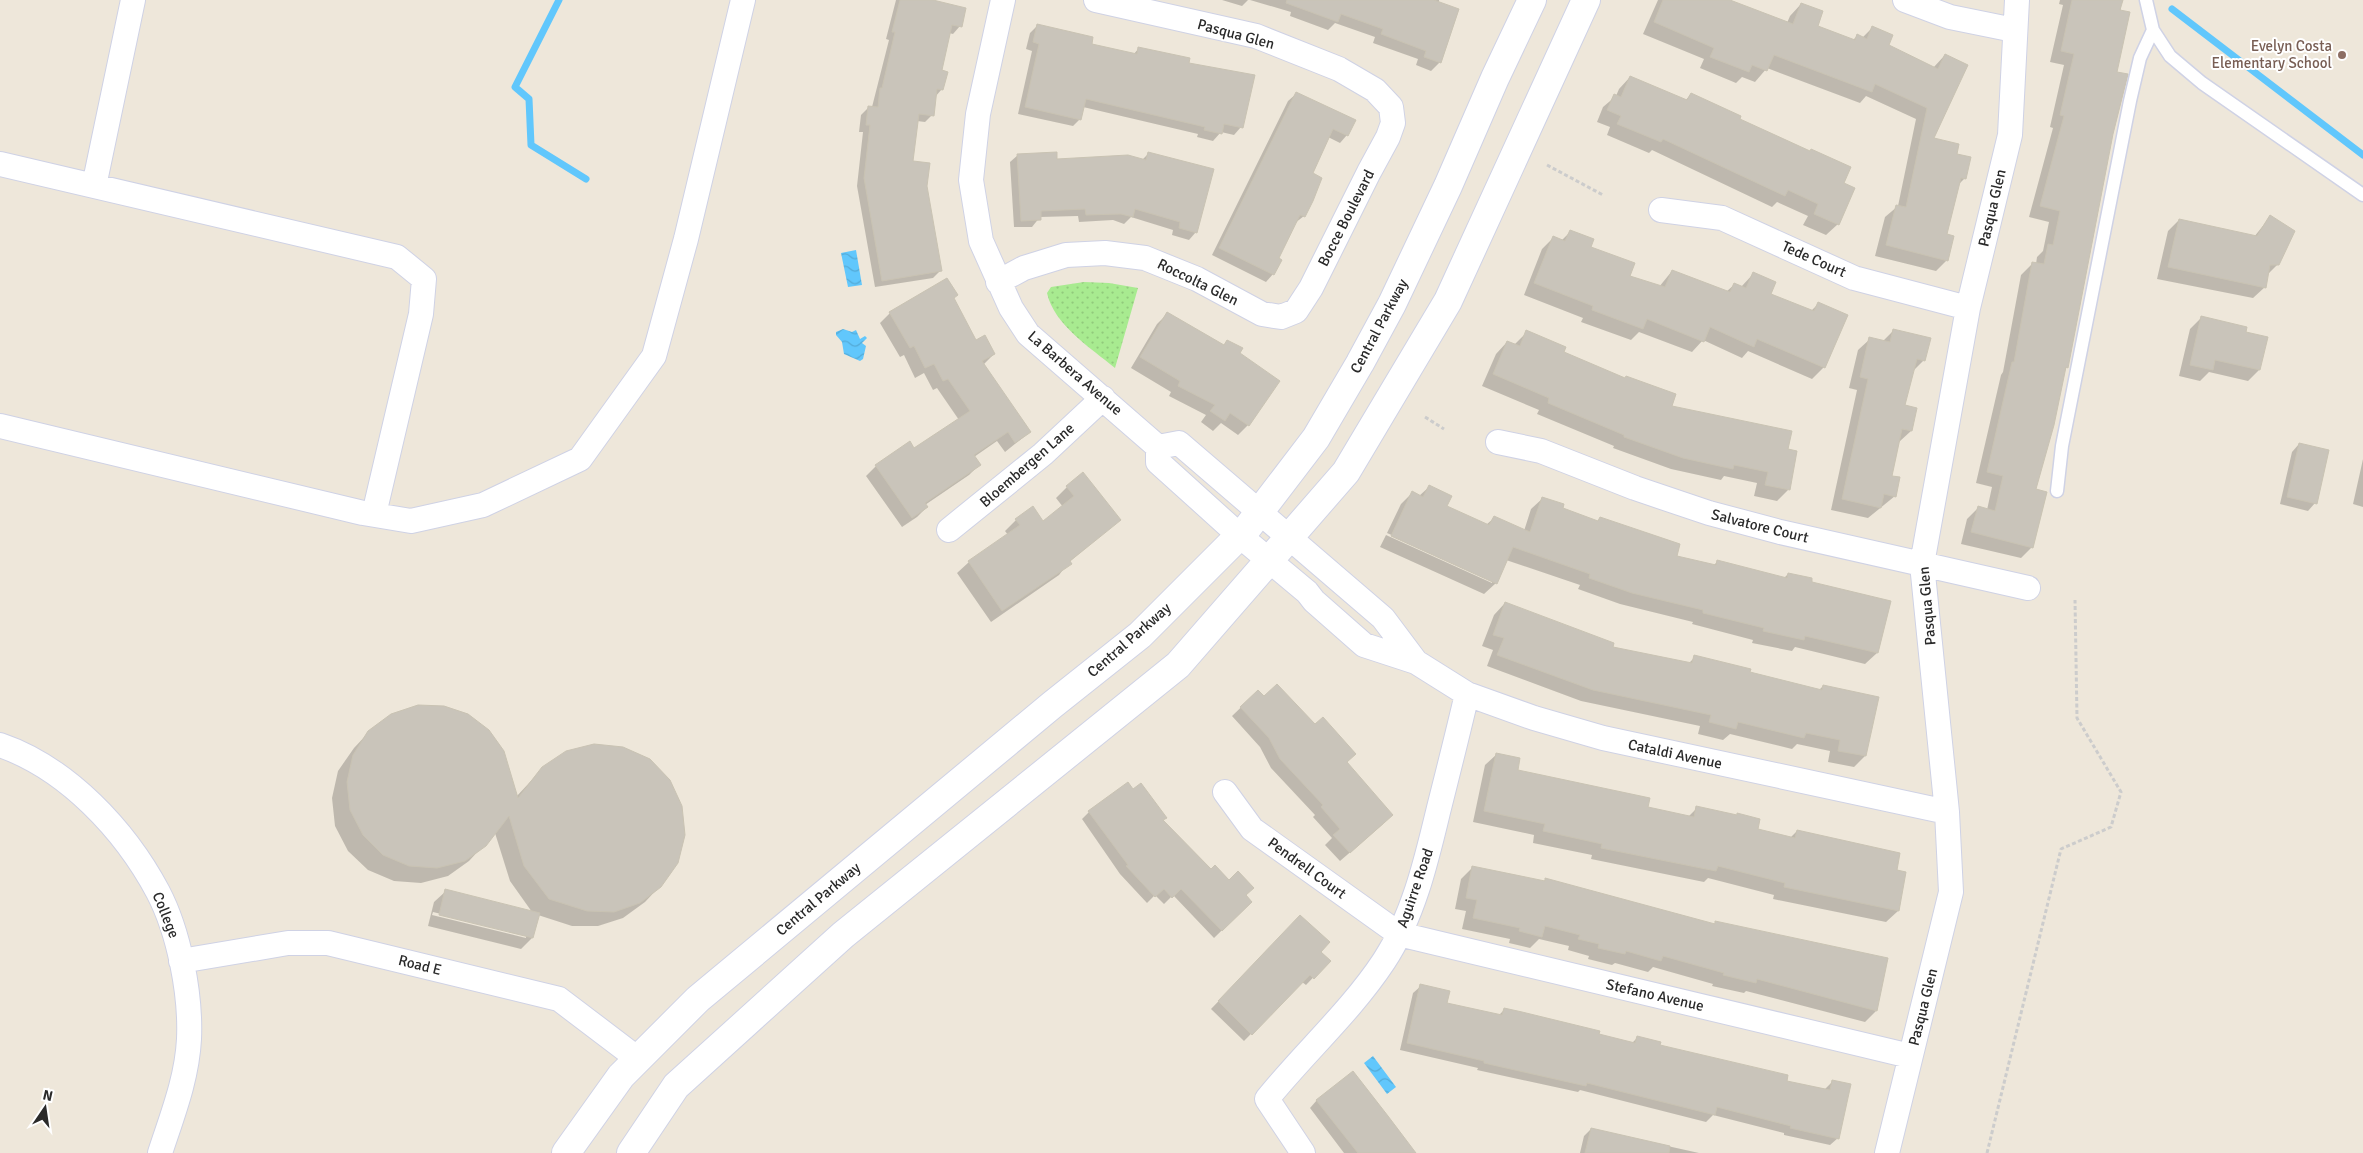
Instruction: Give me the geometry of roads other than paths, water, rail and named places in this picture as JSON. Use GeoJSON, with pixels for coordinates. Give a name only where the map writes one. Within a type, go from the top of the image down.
{"type":"FeatureCollection","features":[{"type":"Feature","properties":{"kind":"main road","name":"Central Parkway"},"geometry":{"type":"LineString","coordinates":[[631,1153],[676,1086],[843,935],[1178,665],[1265,556],[1276,526],[1316,438],[1392,304],[1448,186],[1495,78],[1532,0]]}},
{"type":"Feature","properties":{"kind":"main road","name":"Central Parkway"},"geometry":{"type":"LineString","coordinates":[[566,1153],[621,1076],[698,999],[1052,705],[1140,635],[1240,536],[1276,526],[1346,472],[1448,301],[1586,0]]}},
{"type":"Feature","properties":{"kind":"street"},"geometry":{"type":"LineString","coordinates":[[94,186],[133,0]]}},
{"type":"Feature","properties":{"kind":"street"},"geometry":{"type":"LineString","coordinates":[[0,426],[374,514],[411,521],[484,505],[580,459],[654,356],[686,239],[743,0]]}},
{"type":"Feature","properties":{"kind":"street","name":"La Barbera Avenue"},"geometry":{"type":"LineString","coordinates":[[1003,0],[978,114],[971,180],[981,241],[1011,308],[1028,334],[1158,446]]}},
{"type":"Feature","properties":{"kind":"street","name":"Pasqua Glen"},"geometry":{"type":"LineString","coordinates":[[1096,0],[1256,36],[1339,69],[1376,90],[1391,107]]}},
{"type":"Feature","properties":{"kind":"street"},"geometry":{"type":"LineString","coordinates":[[1905,0],[1950,17],[2014,30]]}},
{"type":"Feature","properties":{"kind":"street","name":"Pasqua Glen"},"geometry":{"type":"LineString","coordinates":[[1887,1153],[1951,892],[1947,812],[1922,564],[1968,308],[2010,135],[2017,0]]}},
{"type":"Feature","properties":{"kind":"street","name":"Bocce Boulevard"},"geometry":{"type":"LineString","coordinates":[[1281,317],[1296,311],[1311,288],[1368,172],[1388,137],[1393,123],[1391,107]]}},
{"type":"Feature","properties":{"kind":"street"},"geometry":{"type":"LineString","coordinates":[[0,164],[397,257],[424,279],[421,314],[374,514]]}},
{"type":"Feature","properties":{"kind":"street","name":"Tede Court"},"geometry":{"type":"LineString","coordinates":[[1661,210],[1722,218],[1854,278],[1968,308]]}},
{"type":"Feature","properties":{"kind":"street","name":"Roccolta Glen"},"geometry":{"type":"LineString","coordinates":[[998,282],[1024,268],[1066,255],[1105,253],[1145,258],[1197,279],[1262,314],[1281,317]]}},
{"type":"Feature","properties":{"kind":"street","name":"Bloembergen Lane"},"geometry":{"type":"LineString","coordinates":[[949,530],[1043,454],[1102,398]]}},
{"type":"Feature","properties":{"kind":"street","name":"Salvatore Court"},"geometry":{"type":"LineString","coordinates":[[1498,442],[1541,451],[1709,514],[2028,588]]}},
{"type":"Feature","properties":{"kind":"street"},"geometry":{"type":"LineString","coordinates":[[1265,556],[1158,462],[1158,446],[1179,443],[1276,526]]}},
{"type":"Feature","properties":{"kind":"street","name":"Cataldi Avenue"},"geometry":{"type":"LineString","coordinates":[[1276,526],[1383,618],[1416,662]]}},
{"type":"Feature","properties":{"kind":"street","name":"Cataldi Avenue"},"geometry":{"type":"LineString","coordinates":[[1265,556],[1364,645],[1416,662],[1467,694],[1534,718],[1603,738],[1947,812]]}},
{"type":"Feature","properties":{"kind":"street","name":"Aguirre Road"},"geometry":{"type":"LineString","coordinates":[[1303,1153],[1267,1099],[1291,1068],[1358,996],[1385,960],[1399,934],[1411,907],[1430,845],[1467,694]]}},
{"type":"Feature","properties":{"kind":"street","name":"College"},"geometry":{"type":"LineString","coordinates":[[0,745],[13,749],[59,776],[97,809],[130,848],[158,892],[176,940],[181,961],[186,985],[189,1039],[183,1082],[160,1153]]}},
{"type":"Feature","properties":{"kind":"street","name":"Pendrell Court"},"geometry":{"type":"LineString","coordinates":[[1225,792],[1252,829],[1399,934]]}},
{"type":"Feature","properties":{"kind":"street","name":"Stefano Avenue"},"geometry":{"type":"LineString","coordinates":[[1399,934],[1910,1056]]}},
{"type":"Feature","properties":{"kind":"street","name":"Road E"},"geometry":{"type":"LineString","coordinates":[[181,961],[288,943],[328,943],[559,999],[638,1059]]}},
{"type":"Feature","properties":{"kind":"lane"},"geometry":{"type":"LineString","coordinates":[[2146,0],[2153,30],[2170,56],[2202,83],[2363,195]]}},
{"type":"Feature","properties":{"kind":"lane"},"geometry":{"type":"LineString","coordinates":[[2057,491],[2062,446],[2130,101],[2140,58],[2153,30]]}},
{"type":"Feature","properties":{"kind":"water"},"geometry":{"type":"Polygon","coordinates":[[[856,250],[862,285],[848,287],[841,253],[856,250]]]}},
{"type":"Feature","properties":{"kind":"water"},"geometry":{"type":"Polygon","coordinates":[[[843,329],[852,332],[856,330],[860,339],[865,336],[867,338],[862,343],[866,346],[863,359],[860,361],[844,354],[842,342],[836,335],[836,332],[843,329]]]}},
{"type":"Feature","properties":{"kind":"water"},"geometry":{"type":"Polygon","coordinates":[[[1373,1056],[1396,1087],[1387,1094],[1364,1063],[1373,1056]]]}},
{"type":"Feature","properties":{"kind":"waterway"},"geometry":{"type":"LineString","coordinates":[[559,0],[515,87],[529,99],[531,145],[586,179]]}},
{"type":"Feature","properties":{"kind":"waterway"},"geometry":{"type":"LineString","coordinates":[[2172,9],[2363,155]]}},
{"type":"Feature","properties":{"kind":"place","name":"Evelyn Costa Elementary School"},"geometry":{"type":"Point","coordinates":[2342,55]}}]}
